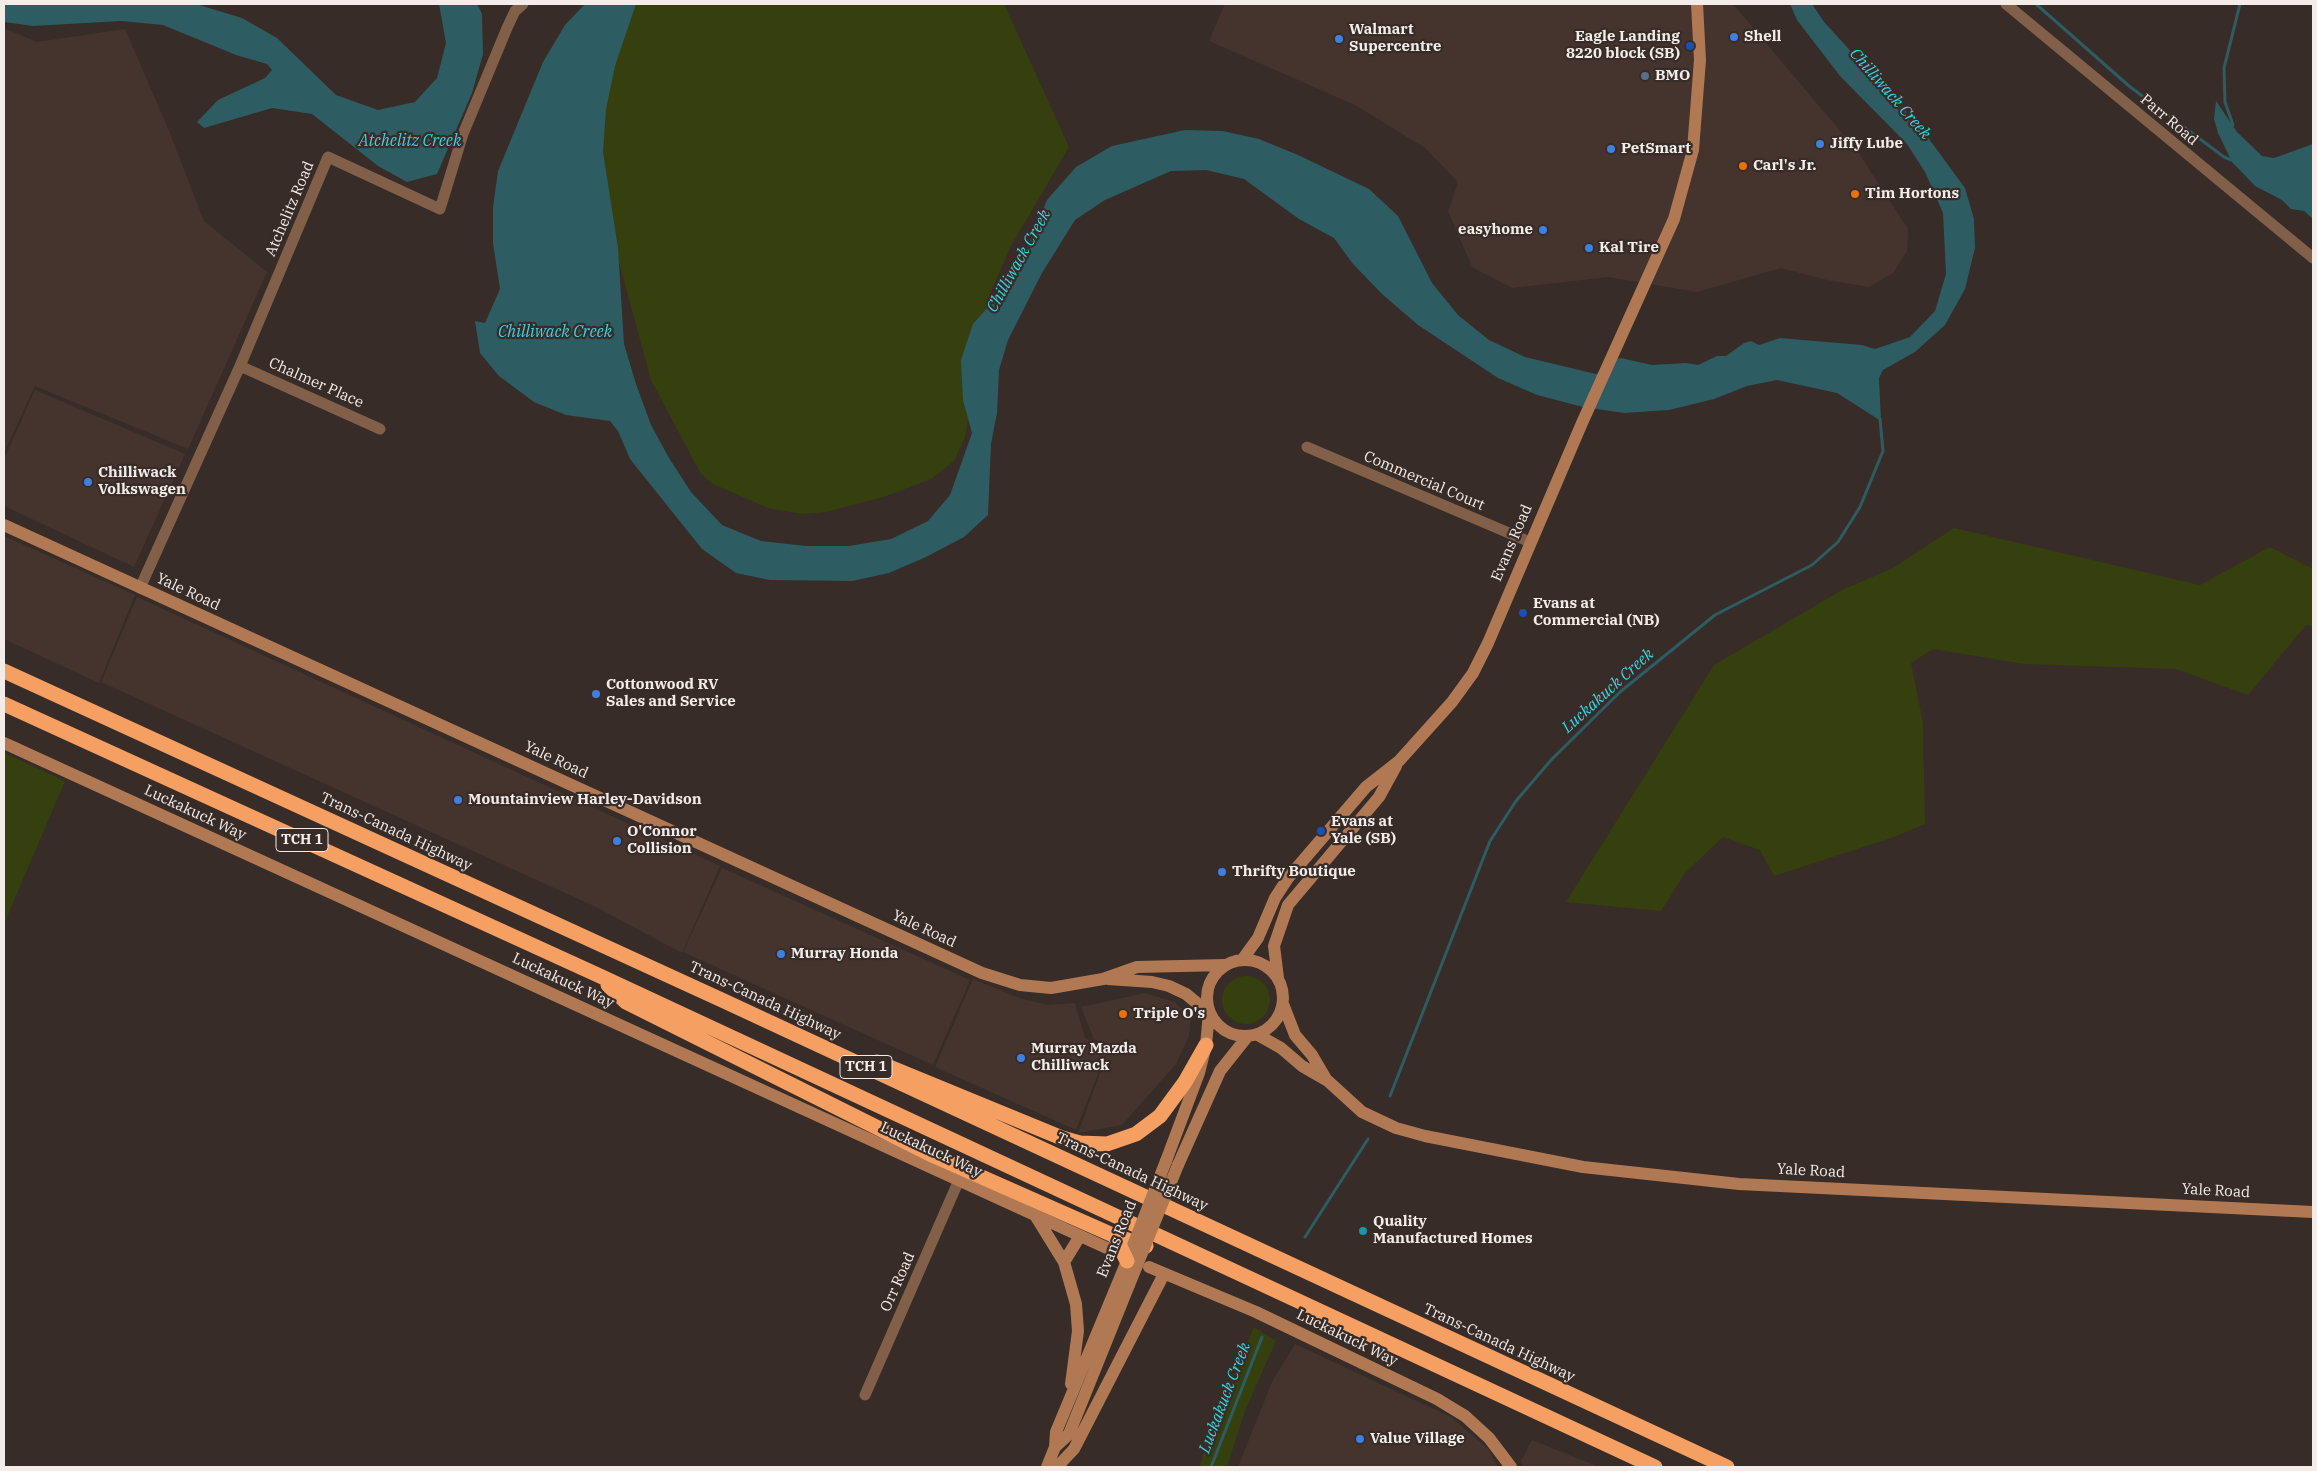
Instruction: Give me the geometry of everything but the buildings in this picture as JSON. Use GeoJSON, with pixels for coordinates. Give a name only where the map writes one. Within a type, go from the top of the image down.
{"type":"FeatureCollection","features":[{"type":"Feature","properties":{"kind":"highway","name":"Trans-Canada Highway"},"geometry":{"type":"LineString","coordinates":[[4,671],[724,1001],[1727,1467]]}},
{"type":"Feature","properties":{"kind":"highway","name":"TCH 1"},"geometry":{"type":"LineString","coordinates":[[4,704],[600,976],[1655,1467]]}},
{"type":"Feature","properties":{"kind":"highway"},"geometry":{"type":"LineString","coordinates":[[600,976],[626,1002],[932,1155],[1112,1243],[1140,1244]]}},
{"type":"Feature","properties":{"kind":"highway"},"geometry":{"type":"LineString","coordinates":[[724,1001],[1054,1135],[1080,1143],[1107,1144],[1122,1140],[1148,1126],[1160,1116],[1172,1101],[1206,1045]]}},
{"type":"Feature","properties":{"kind":"highway"},"geometry":{"type":"LineString","coordinates":[[1112,1243],[1127,1261]]}},
{"type":"Feature","properties":{"kind":"street","name":"Atchelitz Road"},"geometry":{"type":"LineString","coordinates":[[140,588],[240,366],[328,157],[440,209],[463,134],[507,28],[515,11],[523,4]]}},
{"type":"Feature","properties":{"kind":"street","name":"Evans Road"},"geometry":{"type":"LineString","coordinates":[[1242,960],[1258,938],[1274,898],[1288,878],[1366,787],[1399,761],[1452,702],[1472,674],[1488,642],[1582,423],[1674,218],[1693,150],[1700,60],[1696,4]]}},
{"type":"Feature","properties":{"kind":"street","name":"Parr Road"},"geometry":{"type":"LineString","coordinates":[[2006,4],[2313,258]]}},
{"type":"Feature","properties":{"kind":"street","name":"Chalmer Place"},"geometry":{"type":"LineString","coordinates":[[240,366],[380,428]]}},
{"type":"Feature","properties":{"kind":"street","name":"Commercial Court"},"geometry":{"type":"LineString","coordinates":[[1307,447],[1530,542]]}},
{"type":"Feature","properties":{"kind":"street","name":"Yale Road"},"geometry":{"type":"LineString","coordinates":[[4,525],[982,974],[1020,985],[1051,988],[1103,979],[1137,966],[1225,965]]}},
{"type":"Feature","properties":{"kind":"street","name":"Luckakuck Way"},"geometry":{"type":"LineString","coordinates":[[4,743],[1080,1236],[1112,1243]]}},
{"type":"Feature","properties":{"kind":"street","name":"Evans Road"},"geometry":{"type":"LineString","coordinates":[[1278,978],[1274,946],[1288,905],[1378,797],[1399,761]]}},
{"type":"Feature","properties":{"kind":"street"},"geometry":{"type":"LineString","coordinates":[[1242,960],[1262,964],[1278,978],[1282,991],[1283,1004],[1275,1023],[1252,1036],[1226,1032],[1217,1025],[1209,1013],[1206,1002],[1208,986],[1217,972],[1225,965],[1242,960]]}},
{"type":"Feature","properties":{"kind":"street","name":"Yale Road"},"geometry":{"type":"LineString","coordinates":[[1103,979],[1152,982],[1168,986],[1186,994],[1209,1013]]}},
{"type":"Feature","properties":{"kind":"street","name":"Yale Road"},"geometry":{"type":"LineString","coordinates":[[1283,1004],[1295,1035],[1312,1055],[1328,1081]]}},
{"type":"Feature","properties":{"kind":"street","name":"Evans Road"},"geometry":{"type":"LineString","coordinates":[[1047,1467],[1055,1447],[1056,1432],[1069,1399],[1124,1282],[1172,1163],[1206,1045],[1209,1013]]}},
{"type":"Feature","properties":{"kind":"street","name":"Evans Road"},"geometry":{"type":"LineString","coordinates":[[1172,1163],[1220,1072],[1252,1036]]}},
{"type":"Feature","properties":{"kind":"street","name":"Yale Road"},"geometry":{"type":"LineString","coordinates":[[1252,1036],[1281,1048],[1302,1066],[1328,1081],[1362,1112],[1396,1128],[1425,1136],[1583,1167],[1739,1184],[2313,1212]]}},
{"type":"Feature","properties":{"kind":"street","name":"Orr Road"},"geometry":{"type":"LineString","coordinates":[[865,1395],[959,1180]]}},
{"type":"Feature","properties":{"kind":"street"},"geometry":{"type":"LineString","coordinates":[[1035,1215],[1064,1262],[1076,1304],[1078,1331],[1069,1399]]}},
{"type":"Feature","properties":{"kind":"street"},"geometry":{"type":"LineString","coordinates":[[1064,1262],[1080,1236]]}},
{"type":"Feature","properties":{"kind":"street","name":"Evans Road"},"geometry":{"type":"LineString","coordinates":[[1055,1447],[1069,1434],[1124,1282],[1127,1261],[1140,1244]]}},
{"type":"Feature","properties":{"kind":"street","name":"Luckakuck Way"},"geometry":{"type":"LineString","coordinates":[[1149,1268],[1256,1312],[1437,1399],[1465,1416],[1490,1438],[1511,1467]]}},
{"type":"Feature","properties":{"kind":"street"},"geometry":{"type":"LineString","coordinates":[[1057,1467],[1074,1449],[1164,1274]]}},
{"type":"Feature","properties":{"kind":"shaded area"},"geometry":{"type":"Polygon","coordinates":[[[1225,4],[1733,4],[1858,152],[1908,229],[1907,251],[1893,273],[1869,287],[1827,280],[1781,268],[1697,292],[1608,277],[1512,288],[1472,267],[1448,211],[1458,182],[1425,148],[1355,105],[1209,41],[1225,4]]]}},
{"type":"Feature","properties":{"kind":"shaded area"},"geometry":{"type":"Polygon","coordinates":[[[4,28],[37,42],[125,29],[167,126],[204,221],[267,272],[188,449],[35,386],[4,453],[4,28]]]}},
{"type":"Feature","properties":{"kind":"shaded area","name":"Chilliwack Volkswagen"},"geometry":{"type":"Polygon","coordinates":[[[35,390],[185,454],[134,567],[4,506],[4,459],[35,390]]]}},
{"type":"Feature","properties":{"kind":"shaded area"},"geometry":{"type":"Polygon","coordinates":[[[4,536],[135,595],[99,683],[4,639],[4,536]]]}},
{"type":"Feature","properties":{"kind":"shaded area"},"geometry":{"type":"Polygon","coordinates":[[[137,597],[720,866],[682,953],[596,907],[101,682],[137,597]]]}},
{"type":"Feature","properties":{"kind":"shaded area"},"geometry":{"type":"Polygon","coordinates":[[[722,868],[970,980],[933,1065],[683,952],[722,868]]]}},
{"type":"Feature","properties":{"kind":"shaded area","name":"Murray Mazda Chilliwack"},"geometry":{"type":"Polygon","coordinates":[[[973,979],[1022,999],[1048,1005],[1075,1003],[1085,1038],[1108,1049],[1076,1130],[935,1067],[973,979]]]}},
{"type":"Feature","properties":{"kind":"shaded area"},"geometry":{"type":"Polygon","coordinates":[[[1145,993],[1174,1002],[1191,1017],[1189,1036],[1176,1064],[1122,1125],[1078,1133],[1110,1046],[1094,1039],[1081,1007],[1145,993]]]}},
{"type":"Feature","properties":{"kind":"shaded area"},"geometry":{"type":"Polygon","coordinates":[[[1295,1344],[1451,1417],[1488,1449],[1498,1467],[1238,1467],[1272,1382],[1295,1344]]]}},
{"type":"Feature","properties":{"kind":"shaded area"},"geometry":{"type":"Polygon","coordinates":[[[1532,1440],[1599,1467],[1524,1467],[1521,1461],[1532,1440]]]}},
{"type":"Feature","properties":{"kind":"green space"},"geometry":{"type":"Polygon","coordinates":[[[633,4],[1004,4],[1069,147],[1011,246],[989,296],[965,437],[954,461],[931,479],[886,496],[827,512],[802,514],[768,508],[713,484],[701,474],[651,380],[601,196],[593,90],[633,4]]]}},
{"type":"Feature","properties":{"kind":"green space"},"geometry":{"type":"Polygon","coordinates":[[[1954,528],[2200,585],[2270,547],[2313,569],[2313,626],[2306,625],[2248,695],[2176,669],[2025,664],[1933,649],[1911,663],[1923,723],[1925,824],[1894,837],[1774,876],[1760,850],[1723,837],[1685,873],[1661,911],[1566,902],[1714,665],[1842,590],[1893,568],[1954,528]]]}},
{"type":"Feature","properties":{"kind":"green space"},"geometry":{"type":"Polygon","coordinates":[[[4,753],[65,781],[4,924],[4,753]]]}},
{"type":"Feature","properties":{"kind":"green space"},"geometry":{"type":"Polygon","coordinates":[[[1241,976],[1251,976],[1263,983],[1270,995],[1270,1005],[1263,1017],[1251,1024],[1241,1024],[1233,1020],[1226,1013],[1222,1005],[1222,995],[1226,987],[1233,980],[1241,976]]]}},
{"type":"Feature","properties":{"kind":"green space"},"geometry":{"type":"Polygon","coordinates":[[[1254,1327],[1276,1341],[1245,1411],[1227,1467],[1200,1467],[1208,1433],[1254,1327]]]}},
{"type":"Feature","properties":{"kind":"water","name":"Atchelitz Creek"},"geometry":{"type":"Polygon","coordinates":[[[4,4],[196,4],[242,18],[277,38],[336,95],[378,110],[415,102],[437,78],[446,43],[439,4],[477,4],[482,14],[483,54],[472,93],[437,174],[407,182],[378,166],[312,114],[272,108],[204,128],[197,122],[218,100],[265,78],[272,70],[267,64],[236,55],[163,25],[121,21],[33,26],[4,22],[4,4]]]}},
{"type":"Feature","properties":{"kind":"water","name":"Chilliwack Creek"},"geometry":{"type":"Polygon","coordinates":[[[585,4],[636,4],[615,66],[606,109],[603,152],[618,248],[624,344],[636,384],[651,425],[691,492],[722,525],[761,541],[806,546],[849,546],[891,539],[928,521],[950,495],[972,433],[963,400],[961,360],[973,324],[998,296],[1020,264],[1047,200],[1076,167],[1112,146],[1185,130],[1223,131],[1259,139],[1298,155],[1369,189],[1398,216],[1432,283],[1458,315],[1489,340],[1525,357],[1596,374],[1606,369],[1612,360],[1621,358],[1652,365],[1686,363],[1698,365],[1717,356],[1726,356],[1744,343],[1751,341],[1759,345],[1780,338],[1862,345],[1875,349],[1910,337],[1935,311],[1946,274],[1943,213],[1925,172],[1907,144],[1840,76],[1797,20],[1790,4],[1812,4],[1824,22],[1921,128],[1965,188],[1974,219],[1975,248],[1965,289],[1945,325],[1915,352],[1883,370],[1879,378],[1881,421],[1837,393],[1777,380],[1747,386],[1714,399],[1669,410],[1624,413],[1583,407],[1537,395],[1498,378],[1418,325],[1382,294],[1353,264],[1334,238],[1299,219],[1244,179],[1206,170],[1171,171],[1105,200],[1075,220],[1042,273],[1008,340],[999,370],[997,413],[991,444],[988,515],[964,537],[926,557],[889,573],[852,581],[770,580],[736,573],[702,549],[630,459],[618,431],[610,421],[566,415],[534,402],[499,376],[480,353],[475,321],[485,323],[500,289],[493,243],[493,207],[498,171],[543,62],[565,25],[585,4]]]}},
{"type":"Feature","properties":{"kind":"water"},"geometry":{"type":"Polygon","coordinates":[[[2216,101],[2237,132],[2262,156],[2274,158],[2313,144],[2313,219],[2304,211],[2291,209],[2282,200],[2255,186],[2232,162],[2218,133],[2214,119],[2216,101]]]}},
{"type":"Feature","properties":{"kind":"waterway","name":"Chilliwack Creek"},"geometry":{"type":"LineString","coordinates":[[2036,4],[2129,86],[2224,157],[2231,160],[2235,158]]}},
{"type":"Feature","properties":{"kind":"waterway"},"geometry":{"type":"LineString","coordinates":[[2230,128],[2233,125],[2225,102],[2224,68],[2240,4]]}},
{"type":"Feature","properties":{"kind":"waterway","name":"Luckakuck Creek"},"geometry":{"type":"LineString","coordinates":[[1390,1096],[1490,841],[1516,801],[1552,759],[1620,692],[1715,615],[1812,565],[1838,542],[1860,507],[1883,451],[1880,419]]}},
{"type":"Feature","properties":{"kind":"waterway","name":"Luckakuck Creek"},"geometry":{"type":"LineString","coordinates":[[1305,1237],[1368,1139]]}},
{"type":"Feature","properties":{"kind":"waterway","name":"Luckakuck Creek"},"geometry":{"type":"LineString","coordinates":[[1211,1467],[1262,1337]]}},
{"type":"Feature","properties":{"kind":"place","name":"Shell"},"geometry":{"type":"Point","coordinates":[1734,37]}},
{"type":"Feature","properties":{"kind":"place","name":"Walmart Supercentre"},"geometry":{"type":"Point","coordinates":[1339,39]}},
{"type":"Feature","properties":{"kind":"place","name":"Eagle Landing 8220 block (SB)"},"geometry":{"type":"Point","coordinates":[1690,46]}},
{"type":"Feature","properties":{"kind":"place","name":"BMO"},"geometry":{"type":"Point","coordinates":[1645,76]}},
{"type":"Feature","properties":{"kind":"place","name":"Jiffy Lube"},"geometry":{"type":"Point","coordinates":[1820,144]}},
{"type":"Feature","properties":{"kind":"place","name":"PetSmart"},"geometry":{"type":"Point","coordinates":[1611,149]}},
{"type":"Feature","properties":{"kind":"place","name":"Carl's Jr."},"geometry":{"type":"Point","coordinates":[1743,166]}},
{"type":"Feature","properties":{"kind":"place","name":"Tim Hortons"},"geometry":{"type":"Point","coordinates":[1855,194]}},
{"type":"Feature","properties":{"kind":"place","name":"easyhome"},"geometry":{"type":"Point","coordinates":[1543,230]}},
{"type":"Feature","properties":{"kind":"place","name":"Kal Tire"},"geometry":{"type":"Point","coordinates":[1589,248]}},
{"type":"Feature","properties":{"kind":"place","name":"Chilliwack Volkswagen"},"geometry":{"type":"Point","coordinates":[88,482]}},
{"type":"Feature","properties":{"kind":"place","name":"Evans at Commercial (NB)"},"geometry":{"type":"Point","coordinates":[1523,613]}},
{"type":"Feature","properties":{"kind":"place","name":"Cottonwood RV Sales and Service"},"geometry":{"type":"Point","coordinates":[596,694]}},
{"type":"Feature","properties":{"kind":"place","name":"Mountainview Harley-Davidson"},"geometry":{"type":"Point","coordinates":[458,800]}},
{"type":"Feature","properties":{"kind":"place","name":"Evans at Yale (SB)"},"geometry":{"type":"Point","coordinates":[1321,831]}},
{"type":"Feature","properties":{"kind":"place","name":"O'Connor Collision"},"geometry":{"type":"Point","coordinates":[617,841]}},
{"type":"Feature","properties":{"kind":"place","name":"Thrifty Boutique"},"geometry":{"type":"Point","coordinates":[1222,872]}},
{"type":"Feature","properties":{"kind":"place","name":"Murray Honda"},"geometry":{"type":"Point","coordinates":[781,954]}},
{"type":"Feature","properties":{"kind":"place","name":"Triple O's"},"geometry":{"type":"Point","coordinates":[1123,1014]}},
{"type":"Feature","properties":{"kind":"place","name":"Murray Mazda Chilliwack"},"geometry":{"type":"Point","coordinates":[1021,1058]}},
{"type":"Feature","properties":{"kind":"place","name":"Quality Manufactured Homes"},"geometry":{"type":"Point","coordinates":[1363,1231]}},
{"type":"Feature","properties":{"kind":"place","name":"Value Village"},"geometry":{"type":"Point","coordinates":[1360,1439]}}]}
